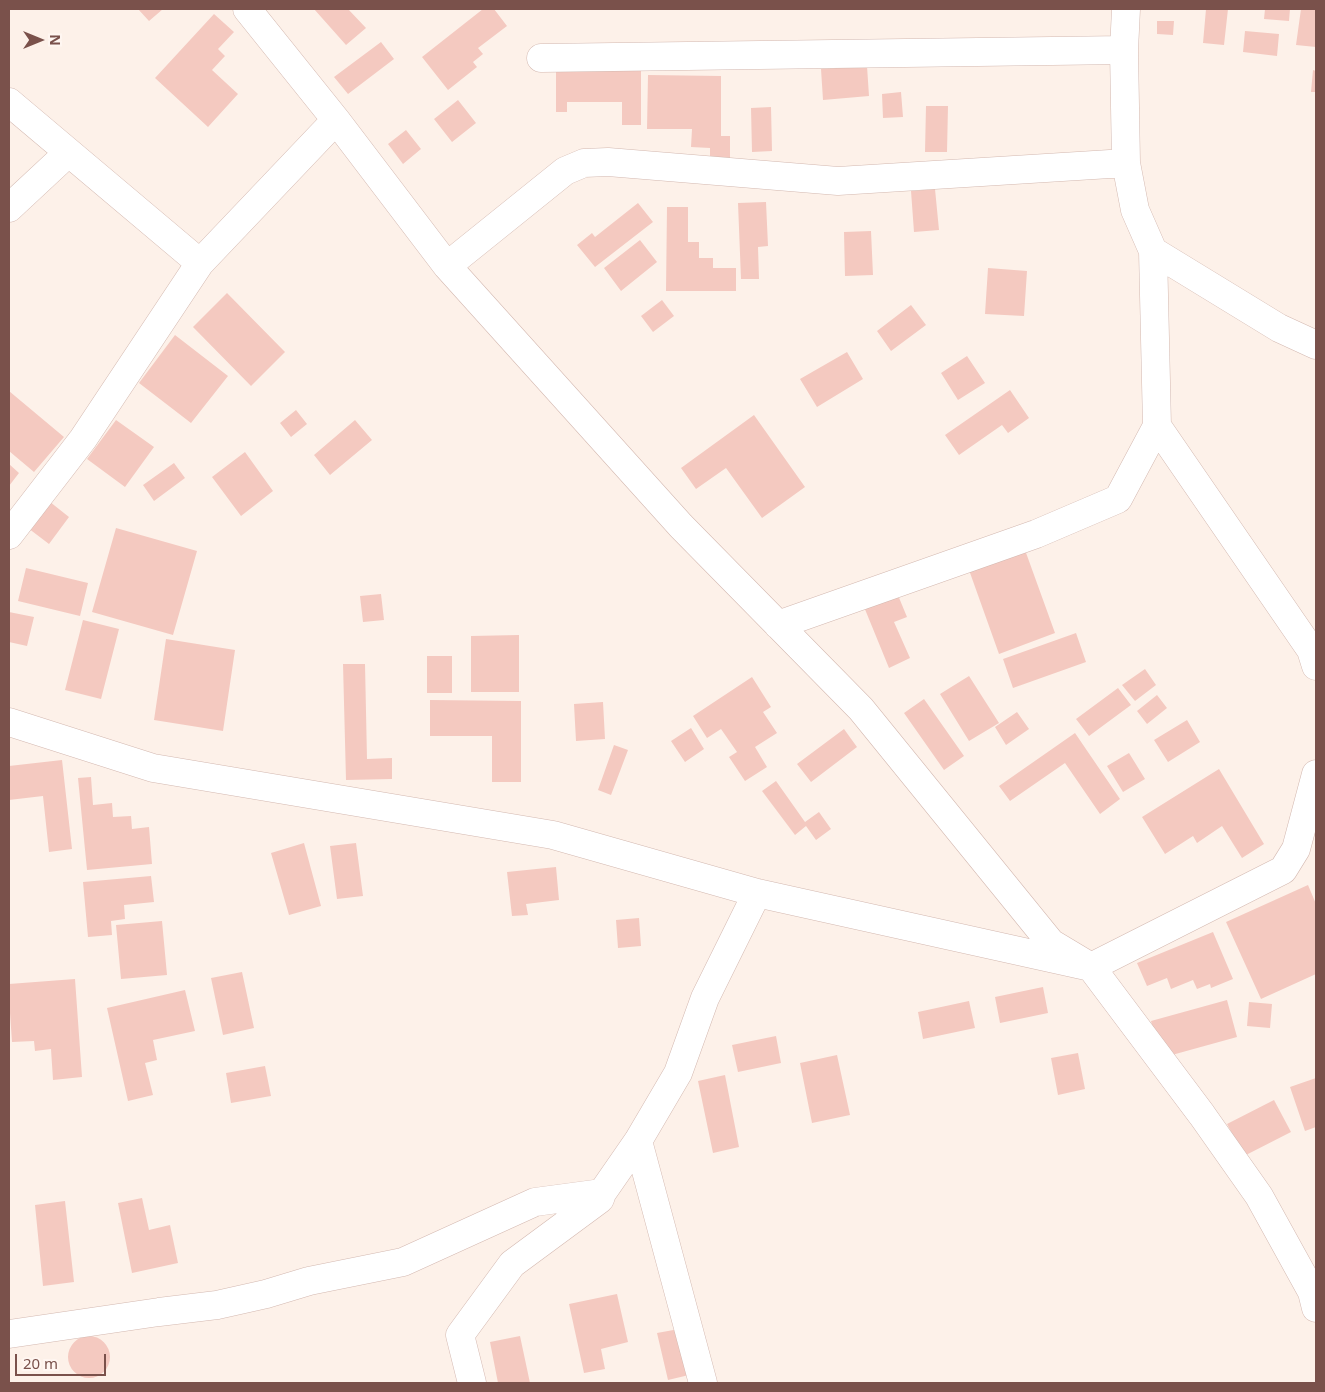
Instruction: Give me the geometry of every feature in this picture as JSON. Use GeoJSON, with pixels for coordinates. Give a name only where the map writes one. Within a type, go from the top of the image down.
{"type":"FeatureCollection","features":[{"type":"Feature","properties":{"kind":"street"},"geometry":{"type":"LineString","coordinates":[[247,9],[336,120],[447,266],[681,526],[861,709],[1051,943],[1091,967],[1202,1115],[1259,1196],[1312,1292],[1316,1308]]}},
{"type":"Feature","properties":{"kind":"street"},"geometry":{"type":"LineString","coordinates":[[778,625],[1036,534],[1118,498],[1157,426],[1153,251],[1135,210],[1126,163],[1124,50],[1126,9]]}},
{"type":"Feature","properties":{"kind":"street"},"geometry":{"type":"LineString","coordinates":[[541,58],[1124,50]]}},
{"type":"Feature","properties":{"kind":"street"},"geometry":{"type":"LineString","coordinates":[[9,102],[200,263]]}},
{"type":"Feature","properties":{"kind":"street"},"geometry":{"type":"LineString","coordinates":[[9,535],[83,439],[200,263],[336,120]]}},
{"type":"Feature","properties":{"kind":"street"},"geometry":{"type":"LineString","coordinates":[[9,208],[68,152]]}},
{"type":"Feature","properties":{"kind":"street"},"geometry":{"type":"LineString","coordinates":[[447,266],[565,171],[584,163],[608,162],[838,181],[1126,163]]}},
{"type":"Feature","properties":{"kind":"street"},"geometry":{"type":"LineString","coordinates":[[1153,251],[1279,328],[1316,345]]}},
{"type":"Feature","properties":{"kind":"street"},"geometry":{"type":"LineString","coordinates":[[1157,426],[1311,650],[1316,666]]}},
{"type":"Feature","properties":{"kind":"street"},"geometry":{"type":"LineString","coordinates":[[9,722],[153,768],[553,835],[757,893],[1091,967],[1284,870],[1296,848],[1316,774]]}},
{"type":"Feature","properties":{"kind":"street"},"geometry":{"type":"LineString","coordinates":[[472,1383],[460,1335],[512,1264],[600,1199],[602,1193],[638,1141],[678,1073],[705,998],[757,893]]}},
{"type":"Feature","properties":{"kind":"street"},"geometry":{"type":"LineString","coordinates":[[638,1141],[703,1383]]}},
{"type":"Feature","properties":{"kind":"street"},"geometry":{"type":"LineString","coordinates":[[9,1334],[217,1305],[266,1294],[309,1281],[403,1262],[535,1202],[602,1193]]}},
{"type":"Feature","properties":{"kind":"building"},"geometry":{"type":"Polygon","coordinates":[[[138,9],[163,9],[149,21],[138,9]]]}},
{"type":"Feature","properties":{"kind":"building"},"geometry":{"type":"Polygon","coordinates":[[[314,9],[348,9],[366,28],[346,45],[314,9]]]}},
{"type":"Feature","properties":{"kind":"building"},"geometry":{"type":"Polygon","coordinates":[[[483,9],[494,9],[507,26],[478,48],[483,54],[473,62],[477,67],[448,90],[422,57],[483,9]]]}},
{"type":"Feature","properties":{"kind":"building"},"geometry":{"type":"Polygon","coordinates":[[[1206,9],[1228,9],[1224,45],[1203,43],[1206,9]]]}},
{"type":"Feature","properties":{"kind":"building"},"geometry":{"type":"Polygon","coordinates":[[[1265,9],[1290,9],[1289,21],[1264,19],[1265,9]]]}},
{"type":"Feature","properties":{"kind":"building"},"geometry":{"type":"Polygon","coordinates":[[[1301,9],[1316,9],[1316,47],[1296,45],[1301,9]]]}},
{"type":"Feature","properties":{"kind":"building"},"geometry":{"type":"Polygon","coordinates":[[[214,14],[234,32],[218,49],[225,56],[212,70],[238,94],[208,127],[155,78],[214,14]]]}},
{"type":"Feature","properties":{"kind":"building"},"geometry":{"type":"Polygon","coordinates":[[[1157,21],[1174,21],[1173,35],[1157,34],[1157,21]]]}},
{"type":"Feature","properties":{"kind":"building"},"geometry":{"type":"Polygon","coordinates":[[[1245,31],[1279,34],[1277,56],[1243,52],[1245,31]]]}},
{"type":"Feature","properties":{"kind":"building"},"geometry":{"type":"Polygon","coordinates":[[[381,42],[394,59],[348,94],[334,77],[381,42]]]}},
{"type":"Feature","properties":{"kind":"building"},"geometry":{"type":"Polygon","coordinates":[[[556,66],[641,66],[641,125],[622,125],[622,102],[567,102],[567,112],[556,112],[556,66]]]}},
{"type":"Feature","properties":{"kind":"building"},"geometry":{"type":"Polygon","coordinates":[[[867,66],[869,96],[823,100],[821,69],[867,66]]]}},
{"type":"Feature","properties":{"kind":"building"},"geometry":{"type":"Polygon","coordinates":[[[1313,70],[1316,71],[1316,92],[1311,92],[1313,70]]]}},
{"type":"Feature","properties":{"kind":"building"},"geometry":{"type":"Polygon","coordinates":[[[648,75],[721,76],[721,136],[730,136],[730,159],[710,159],[710,148],[691,147],[692,129],[647,129],[648,75]]]}},
{"type":"Feature","properties":{"kind":"building"},"geometry":{"type":"Polygon","coordinates":[[[901,92],[903,117],[883,118],[882,94],[901,92]]]}},
{"type":"Feature","properties":{"kind":"building"},"geometry":{"type":"Polygon","coordinates":[[[458,100],[476,123],[452,142],[434,119],[458,100]]]}},
{"type":"Feature","properties":{"kind":"building"},"geometry":{"type":"Polygon","coordinates":[[[926,106],[948,106],[947,152],[925,152],[926,106]]]}},
{"type":"Feature","properties":{"kind":"building"},"geometry":{"type":"Polygon","coordinates":[[[771,107],[772,151],[752,152],[751,108],[771,107]]]}},
{"type":"Feature","properties":{"kind":"building"},"geometry":{"type":"Polygon","coordinates":[[[406,130],[421,149],[403,164],[388,144],[406,130]]]}},
{"type":"Feature","properties":{"kind":"building"},"geometry":{"type":"Polygon","coordinates":[[[935,189],[939,230],[914,232],[911,191],[935,189]]]}},
{"type":"Feature","properties":{"kind":"building"},"geometry":{"type":"Polygon","coordinates":[[[766,202],[768,246],[758,247],[759,279],[741,279],[738,203],[766,202]]]}},
{"type":"Feature","properties":{"kind":"building"},"geometry":{"type":"Polygon","coordinates":[[[638,203],[653,222],[595,267],[577,245],[592,233],[595,237],[638,203]]]}},
{"type":"Feature","properties":{"kind":"building"},"geometry":{"type":"Polygon","coordinates":[[[667,207],[688,207],[688,242],[699,242],[699,258],[713,258],[713,268],[736,268],[736,291],[666,291],[667,207]]]}},
{"type":"Feature","properties":{"kind":"building"},"geometry":{"type":"Polygon","coordinates":[[[871,231],[873,275],[845,276],[844,232],[871,231]]]}},
{"type":"Feature","properties":{"kind":"building"},"geometry":{"type":"Polygon","coordinates":[[[640,240],[657,262],[621,291],[604,268],[640,240]]]}},
{"type":"Feature","properties":{"kind":"building"},"geometry":{"type":"Polygon","coordinates":[[[988,268],[1027,271],[1024,316],[985,314],[988,268]]]}},
{"type":"Feature","properties":{"kind":"building"},"geometry":{"type":"Polygon","coordinates":[[[227,293],[285,352],[251,386],[193,327],[227,293]]]}},
{"type":"Feature","properties":{"kind":"building"},"geometry":{"type":"Polygon","coordinates":[[[662,300],[674,316],[653,332],[641,316],[662,300]]]}},
{"type":"Feature","properties":{"kind":"building"},"geometry":{"type":"Polygon","coordinates":[[[911,305],[926,325],[891,351],[877,331],[911,305]]]}},
{"type":"Feature","properties":{"kind":"building"},"geometry":{"type":"Polygon","coordinates":[[[175,335],[228,376],[191,423],[139,383],[175,335]]]}},
{"type":"Feature","properties":{"kind":"building"},"geometry":{"type":"Polygon","coordinates":[[[847,352],[863,379],[817,407],[800,379],[847,352]]]}},
{"type":"Feature","properties":{"kind":"building"},"geometry":{"type":"Polygon","coordinates":[[[967,356],[985,383],[958,400],[941,373],[967,356]]]}},
{"type":"Feature","properties":{"kind":"building"},"geometry":{"type":"Polygon","coordinates":[[[1010,390],[1029,418],[1008,433],[1002,425],[959,455],[945,435],[1010,390]]]}},
{"type":"Feature","properties":{"kind":"building"},"geometry":{"type":"Polygon","coordinates":[[[9,391],[64,437],[34,472],[9,451],[9,391]]]}},
{"type":"Feature","properties":{"kind":"building"},"geometry":{"type":"Polygon","coordinates":[[[296,410],[307,424],[291,437],[280,423],[296,410]]]}},
{"type":"Feature","properties":{"kind":"building"},"geometry":{"type":"Polygon","coordinates":[[[754,415],[805,487],[762,518],[726,468],[696,489],[681,468],[754,415]]]}},
{"type":"Feature","properties":{"kind":"building"},"geometry":{"type":"Polygon","coordinates":[[[116,420],[154,447],[125,487],[87,459],[116,420]]]}},
{"type":"Feature","properties":{"kind":"building"},"geometry":{"type":"Polygon","coordinates":[[[355,420],[372,440],[330,475],[314,455],[355,420]]]}},
{"type":"Feature","properties":{"kind":"building"},"geometry":{"type":"Polygon","coordinates":[[[245,452],[273,491],[241,516],[212,477],[245,452]]]}},
{"type":"Feature","properties":{"kind":"building"},"geometry":{"type":"Polygon","coordinates":[[[174,463],[185,478],[154,501],[143,485],[174,463]]]}},
{"type":"Feature","properties":{"kind":"building"},"geometry":{"type":"Polygon","coordinates":[[[9,464],[19,473],[9,486],[9,464]]]}},
{"type":"Feature","properties":{"kind":"building"},"geometry":{"type":"Polygon","coordinates":[[[45,498],[69,517],[49,544],[24,525],[45,498]]]}},
{"type":"Feature","properties":{"kind":"building"},"geometry":{"type":"Polygon","coordinates":[[[116,528],[197,551],[173,635],[92,612],[116,528]]]}},
{"type":"Feature","properties":{"kind":"building"},"geometry":{"type":"Polygon","coordinates":[[[1025,550],[1055,633],[999,654],[969,570],[1025,550]]]}},
{"type":"Feature","properties":{"kind":"building"},"geometry":{"type":"Polygon","coordinates":[[[26,568],[88,583],[80,616],[18,601],[26,568]]]}},
{"type":"Feature","properties":{"kind":"building"},"geometry":{"type":"Polygon","coordinates":[[[895,588],[907,617],[894,622],[910,658],[889,668],[862,602],[895,588]]]}},
{"type":"Feature","properties":{"kind":"building"},"geometry":{"type":"Polygon","coordinates":[[[381,594],[384,620],[363,622],[360,596],[381,594]]]}},
{"type":"Feature","properties":{"kind":"building"},"geometry":{"type":"Polygon","coordinates":[[[9,612],[34,617],[27,646],[9,642],[9,612]]]}},
{"type":"Feature","properties":{"kind":"building"},"geometry":{"type":"Polygon","coordinates":[[[83,620],[119,629],[101,699],[65,690],[83,620]]]}},
{"type":"Feature","properties":{"kind":"building"},"geometry":{"type":"Polygon","coordinates":[[[1076,633],[1086,662],[1013,688],[1003,659],[1076,633]]]}},
{"type":"Feature","properties":{"kind":"building"},"geometry":{"type":"Polygon","coordinates":[[[519,635],[519,692],[471,692],[471,636],[519,635]]]}},
{"type":"Feature","properties":{"kind":"building"},"geometry":{"type":"Polygon","coordinates":[[[166,639],[235,650],[223,731],[154,720],[166,639]]]}},
{"type":"Feature","properties":{"kind":"building"},"geometry":{"type":"Polygon","coordinates":[[[427,656],[452,656],[452,693],[427,693],[427,656]]]}},
{"type":"Feature","properties":{"kind":"building"},"geometry":{"type":"Polygon","coordinates":[[[343,664],[365,664],[367,759],[392,758],[392,779],[346,780],[343,664]]]}},
{"type":"Feature","properties":{"kind":"building"},"geometry":{"type":"Polygon","coordinates":[[[1145,669],[1156,685],[1135,701],[1122,685],[1145,669]]]}},
{"type":"Feature","properties":{"kind":"building"},"geometry":{"type":"Polygon","coordinates":[[[969,676],[999,723],[969,741],[940,694],[969,676]]]}},
{"type":"Feature","properties":{"kind":"building"},"geometry":{"type":"Polygon","coordinates":[[[752,677],[771,707],[763,712],[777,733],[755,747],[767,767],[745,781],[729,757],[737,752],[721,729],[707,738],[693,716],[752,677]]]}},
{"type":"Feature","properties":{"kind":"building"},"geometry":{"type":"Polygon","coordinates":[[[1118,688],[1131,705],[1089,736],[1076,719],[1118,688]]]}},
{"type":"Feature","properties":{"kind":"building"},"geometry":{"type":"Polygon","coordinates":[[[1157,695],[1167,708],[1147,724],[1137,711],[1157,695]]]}},
{"type":"Feature","properties":{"kind":"building"},"geometry":{"type":"Polygon","coordinates":[[[924,699],[964,756],[944,770],[904,713],[924,699]]]}},
{"type":"Feature","properties":{"kind":"building"},"geometry":{"type":"Polygon","coordinates":[[[430,700],[521,701],[521,782],[492,782],[492,736],[430,736],[430,700]]]}},
{"type":"Feature","properties":{"kind":"building"},"geometry":{"type":"Polygon","coordinates":[[[603,702],[605,739],[576,741],[574,704],[603,702]]]}},
{"type":"Feature","properties":{"kind":"building"},"geometry":{"type":"Polygon","coordinates":[[[1017,712],[1029,729],[1006,745],[995,727],[1017,712]]]}},
{"type":"Feature","properties":{"kind":"building"},"geometry":{"type":"Polygon","coordinates":[[[1187,720],[1200,742],[1168,762],[1154,740],[1187,720]]]}},
{"type":"Feature","properties":{"kind":"building"},"geometry":{"type":"Polygon","coordinates":[[[691,728],[704,749],[685,762],[671,741],[691,728]]]}},
{"type":"Feature","properties":{"kind":"building"},"geometry":{"type":"Polygon","coordinates":[[[844,729],[857,747],[811,782],[797,764],[844,729]]]}},
{"type":"Feature","properties":{"kind":"building"},"geometry":{"type":"Polygon","coordinates":[[[1075,733],[1120,799],[1100,814],[1065,763],[1010,801],[999,786],[1075,733]]]}},
{"type":"Feature","properties":{"kind":"building"},"geometry":{"type":"Polygon","coordinates":[[[614,745],[628,750],[611,795],[598,790],[614,745]]]}},
{"type":"Feature","properties":{"kind":"building"},"geometry":{"type":"Polygon","coordinates":[[[1129,753],[1145,779],[1123,792],[1107,766],[1129,753]]]}},
{"type":"Feature","properties":{"kind":"building"},"geometry":{"type":"Polygon","coordinates":[[[62,760],[72,849],[49,852],[43,796],[9,800],[9,766],[62,760]]]}},
{"type":"Feature","properties":{"kind":"building"},"geometry":{"type":"Polygon","coordinates":[[[1219,769],[1264,844],[1242,858],[1222,826],[1197,843],[1193,836],[1165,854],[1142,817],[1219,769]]]}},
{"type":"Feature","properties":{"kind":"building"},"geometry":{"type":"Polygon","coordinates":[[[91,777],[93,805],[112,803],[113,817],[131,816],[132,829],[149,827],[152,864],[87,870],[78,778],[91,777]]]}},
{"type":"Feature","properties":{"kind":"building"},"geometry":{"type":"Polygon","coordinates":[[[776,781],[805,822],[819,812],[831,829],[816,840],[806,826],[795,835],[762,791],[776,781]]]}},
{"type":"Feature","properties":{"kind":"building"},"geometry":{"type":"Polygon","coordinates":[[[304,843],[321,906],[289,915],[271,853],[304,843]]]}},
{"type":"Feature","properties":{"kind":"building"},"geometry":{"type":"Polygon","coordinates":[[[356,843],[363,896],[337,899],[330,846],[356,843]]]}},
{"type":"Feature","properties":{"kind":"building"},"geometry":{"type":"Polygon","coordinates":[[[556,867],[559,900],[526,904],[528,915],[512,916],[507,872],[556,867]]]}},
{"type":"Feature","properties":{"kind":"building"},"geometry":{"type":"Polygon","coordinates":[[[151,876],[154,902],[124,905],[125,919],[111,921],[112,935],[88,937],[83,882],[151,876]]]}},
{"type":"Feature","properties":{"kind":"building"},"geometry":{"type":"Polygon","coordinates":[[[1308,885],[1316,904],[1316,974],[1261,999],[1226,922],[1308,885]]]}},
{"type":"Feature","properties":{"kind":"building"},"geometry":{"type":"Polygon","coordinates":[[[639,918],[641,946],[618,948],[616,920],[639,918]]]}},
{"type":"Feature","properties":{"kind":"building"},"geometry":{"type":"Polygon","coordinates":[[[162,921],[167,975],[121,979],[116,925],[162,921]]]}},
{"type":"Feature","properties":{"kind":"building"},"geometry":{"type":"Polygon","coordinates":[[[1213,932],[1233,979],[1211,988],[1210,984],[1197,989],[1193,980],[1171,989],[1167,978],[1147,986],[1137,963],[1213,932]]]}},
{"type":"Feature","properties":{"kind":"building"},"geometry":{"type":"Polygon","coordinates":[[[242,972],[254,1028],[223,1035],[211,978],[242,972]]]}},
{"type":"Feature","properties":{"kind":"building"},"geometry":{"type":"Polygon","coordinates":[[[75,979],[82,1077],[53,1080],[51,1049],[35,1051],[34,1041],[12,1042],[9,984],[75,979]]]}},
{"type":"Feature","properties":{"kind":"building"},"geometry":{"type":"Polygon","coordinates":[[[1043,987],[1048,1013],[1000,1023],[995,997],[1043,987]]]}},
{"type":"Feature","properties":{"kind":"building"},"geometry":{"type":"Polygon","coordinates":[[[185,990],[195,1031],[153,1040],[157,1060],[145,1063],[153,1095],[128,1101],[107,1008],[185,990]]]}},
{"type":"Feature","properties":{"kind":"building"},"geometry":{"type":"Polygon","coordinates":[[[1227,1000],[1237,1037],[1161,1058],[1151,1021],[1227,1000]]]}},
{"type":"Feature","properties":{"kind":"building"},"geometry":{"type":"Polygon","coordinates":[[[969,1001],[975,1028],[923,1039],[918,1012],[969,1001]]]}},
{"type":"Feature","properties":{"kind":"building"},"geometry":{"type":"Polygon","coordinates":[[[1249,1002],[1272,1004],[1270,1028],[1247,1026],[1249,1002]]]}},
{"type":"Feature","properties":{"kind":"building"},"geometry":{"type":"Polygon","coordinates":[[[776,1036],[781,1063],[738,1072],[732,1045],[776,1036]]]}},
{"type":"Feature","properties":{"kind":"building"},"geometry":{"type":"Polygon","coordinates":[[[1078,1053],[1085,1089],[1058,1095],[1051,1058],[1078,1053]]]}},
{"type":"Feature","properties":{"kind":"building"},"geometry":{"type":"Polygon","coordinates":[[[837,1055],[850,1115],[812,1123],[800,1063],[837,1055]]]}},
{"type":"Feature","properties":{"kind":"building"},"geometry":{"type":"Polygon","coordinates":[[[265,1066],[271,1096],[231,1103],[226,1073],[265,1066]]]}},
{"type":"Feature","properties":{"kind":"building"},"geometry":{"type":"Polygon","coordinates":[[[725,1075],[739,1147],[713,1153],[698,1081],[725,1075]]]}},
{"type":"Feature","properties":{"kind":"building"},"geometry":{"type":"Polygon","coordinates":[[[1316,1078],[1316,1127],[1305,1131],[1290,1087],[1316,1078]]]}},
{"type":"Feature","properties":{"kind":"building"},"geometry":{"type":"Polygon","coordinates":[[[1274,1100],[1291,1132],[1244,1156],[1227,1124],[1274,1100]]]}},
{"type":"Feature","properties":{"kind":"building"},"geometry":{"type":"Polygon","coordinates":[[[142,1198],[149,1230],[170,1225],[178,1263],[132,1273],[118,1203],[142,1198]]]}},
{"type":"Feature","properties":{"kind":"building"},"geometry":{"type":"Polygon","coordinates":[[[65,1201],[74,1282],[43,1286],[35,1205],[65,1201]]]}},
{"type":"Feature","properties":{"kind":"building"},"geometry":{"type":"Polygon","coordinates":[[[617,1294],[628,1342],[601,1349],[605,1369],[584,1373],[569,1304],[617,1294]]]}},
{"type":"Feature","properties":{"kind":"building"},"geometry":{"type":"Polygon","coordinates":[[[679,1329],[689,1375],[668,1380],[657,1333],[679,1329]]]}},
{"type":"Feature","properties":{"kind":"building"},"geometry":{"type":"Polygon","coordinates":[[[85,1336],[93,1336],[104,1342],[110,1357],[104,1372],[93,1378],[85,1378],[74,1372],[68,1361],[68,1353],[74,1342],[85,1336]]]}},
{"type":"Feature","properties":{"kind":"building"},"geometry":{"type":"Polygon","coordinates":[[[520,1336],[530,1383],[498,1383],[490,1342],[520,1336]]]}}]}
